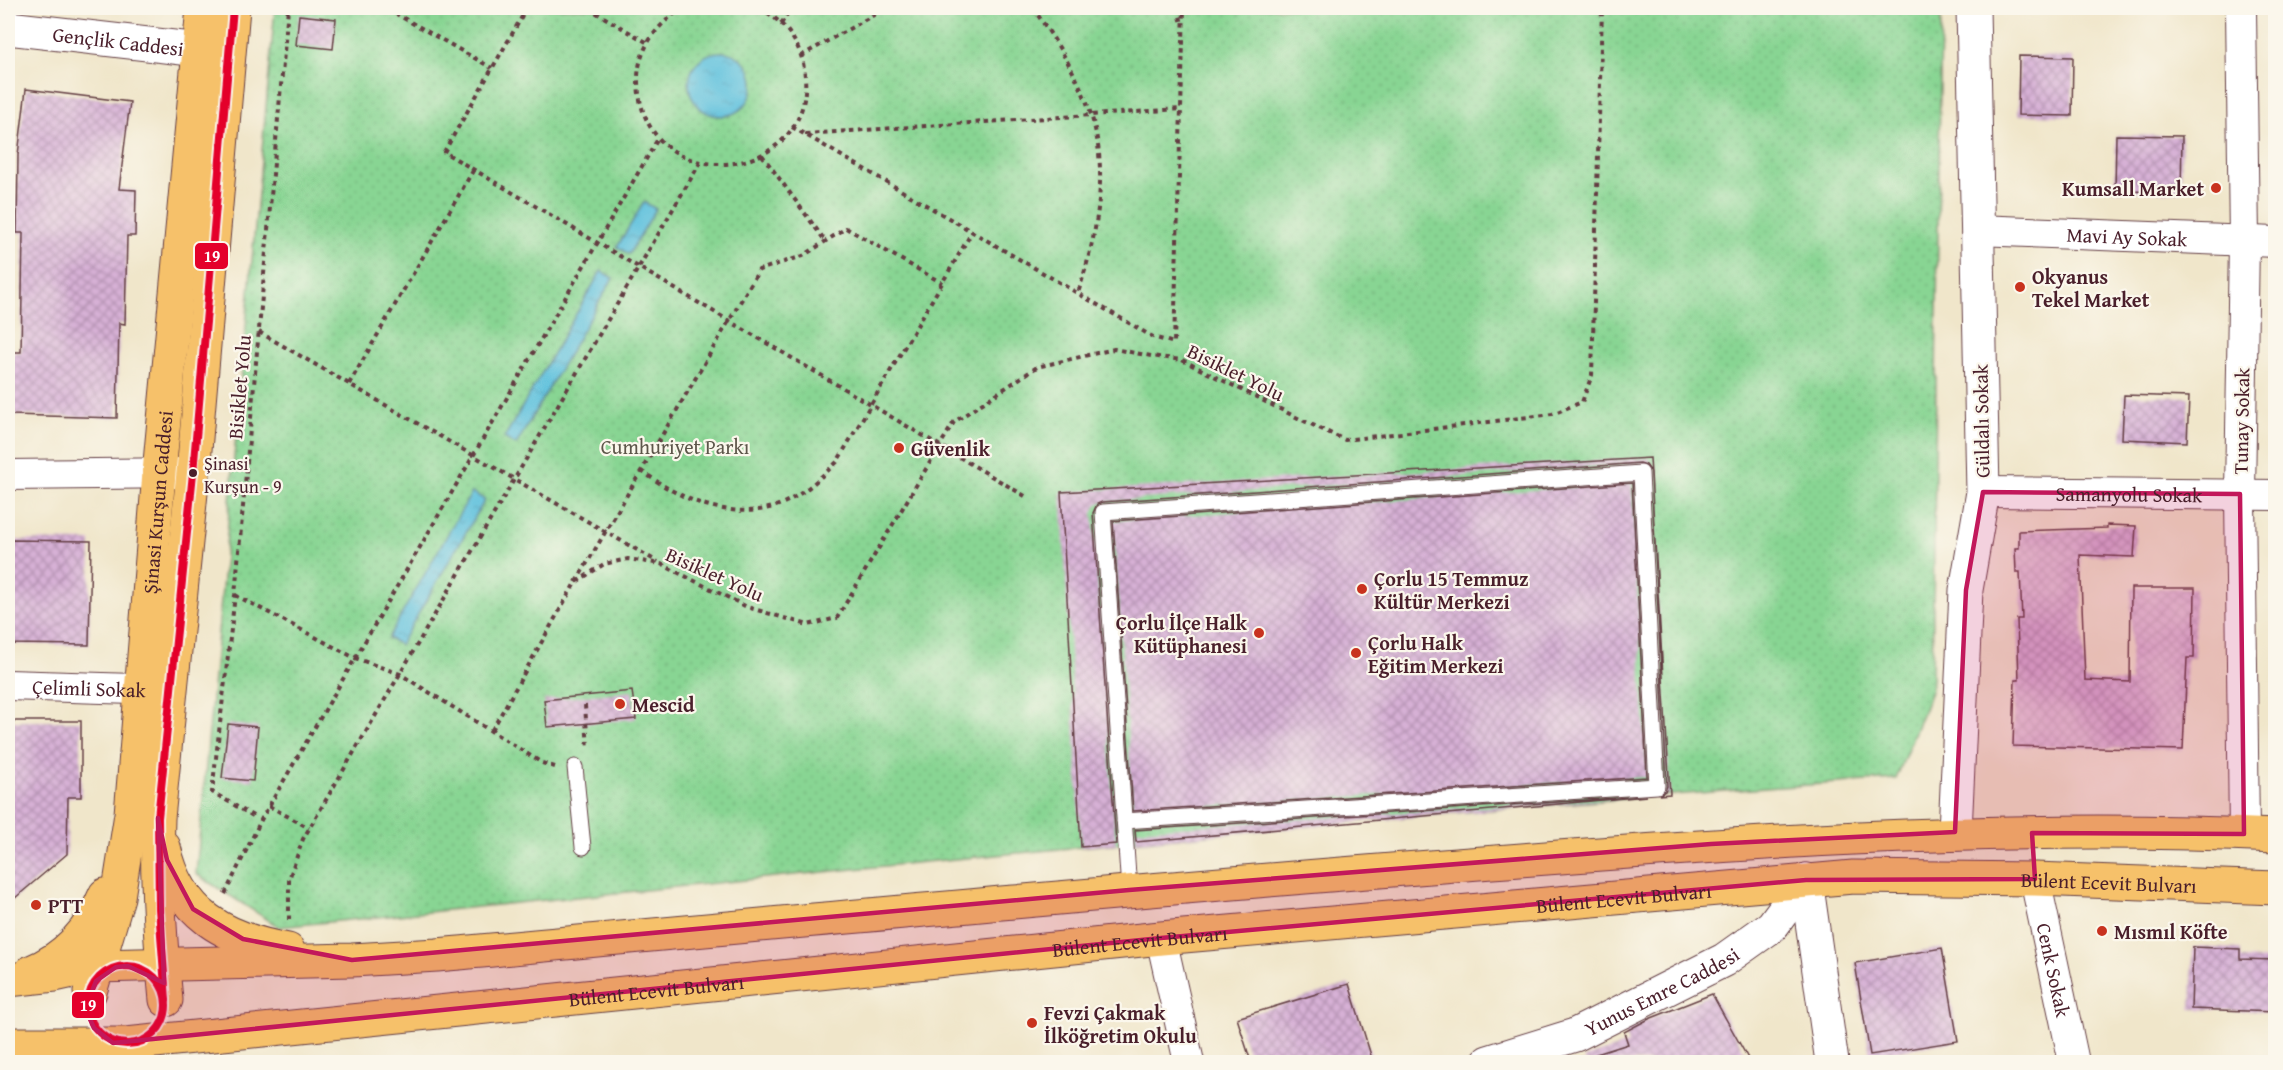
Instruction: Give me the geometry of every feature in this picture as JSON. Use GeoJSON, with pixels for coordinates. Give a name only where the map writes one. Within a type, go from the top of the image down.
{"type":"FeatureCollection","features":[{"type":"Feature","properties":{"kind":"main road","name":"Şinasi Kurşun Caddesi"},"geometry":{"type":"LineString","coordinates":[[155,690],[193,473],[214,51],[203,8]]}},
{"type":"Feature","properties":{"kind":"main road","name":"Şinasi Kurşun Caddesi"},"geometry":{"type":"LineString","coordinates":[[92,1016],[118,897],[145,816],[155,690],[159,473],[214,51],[233,8]]}},
{"type":"Feature","properties":{"kind":"main road","name":"Şinasi Kurşun Caddesi"},"geometry":{"type":"LineString","coordinates":[[145,816],[156,869],[163,965],[153,1032]]}},
{"type":"Feature","properties":{"kind":"main road"},"geometry":{"type":"LineString","coordinates":[[145,816],[179,888],[193,909],[214,925],[243,939],[285,950],[352,960]]}},
{"type":"Feature","properties":{"kind":"main road"},"geometry":{"type":"LineString","coordinates":[[8,980],[53,961],[74,945],[89,927],[145,816]]}},
{"type":"Feature","properties":{"kind":"main road"},"geometry":{"type":"LineString","coordinates":[[1853,877],[1955,832]]}},
{"type":"Feature","properties":{"kind":"main road"},"geometry":{"type":"LineString","coordinates":[[1955,832],[2035,879]]}},
{"type":"Feature","properties":{"kind":"main road"},"geometry":{"type":"LineString","coordinates":[[128,966],[352,960],[437,955],[1129,890],[1803,839],[1955,832],[2276,836]]}},
{"type":"Feature","properties":{"kind":"main road"},"geometry":{"type":"LineString","coordinates":[[2032,833],[2035,879]]}},
{"type":"Feature","properties":{"kind":"main road"},"geometry":{"type":"LineString","coordinates":[[1803,839],[1806,880]]}},
{"type":"Feature","properties":{"kind":"main road","name":"Bülent Ecevit Bulvarı"},"geometry":{"type":"LineString","coordinates":[[153,1032],[267,1028],[1161,938],[1806,880],[1853,877],[2035,879],[2276,888]]}},
{"type":"Feature","properties":{"kind":"main road"},"geometry":{"type":"LineString","coordinates":[[8,980],[55,975],[92,1016],[94,1028],[113,1043],[153,1032],[162,987],[153,976],[142,969],[128,966]]}},
{"type":"Feature","properties":{"kind":"main road"},"geometry":{"type":"LineString","coordinates":[[8,1044],[92,1016],[128,966]]}},
{"type":"Feature","properties":{"kind":"main road"},"geometry":{"type":"LineString","coordinates":[[193,1062],[207,1053],[267,1028]]}},
{"type":"Feature","properties":{"kind":"main road"},"geometry":{"type":"LineString","coordinates":[[8,1060],[15,1062]]}},
{"type":"Feature","properties":{"kind":"street","name":"Güldalı Sokak"},"geometry":{"type":"LineString","coordinates":[[1955,832],[1966,590],[1983,492],[1973,8]]}},
{"type":"Feature","properties":{"kind":"street","name":"Tunay Sokak"},"geometry":{"type":"LineString","coordinates":[[2241,8],[2244,241],[2240,494],[2244,834]]}},
{"type":"Feature","properties":{"kind":"street","name":"Gençlik Caddesi"},"geometry":{"type":"LineString","coordinates":[[8,28],[214,51]]}},
{"type":"Feature","properties":{"kind":"street","name":"Mavi Ay Sokak"},"geometry":{"type":"LineString","coordinates":[[1977,230],[2276,242]]}},
{"type":"Feature","properties":{"kind":"street"},"geometry":{"type":"LineString","coordinates":[[8,475],[193,473]]}},
{"type":"Feature","properties":{"kind":"street","name":"Samanyolu Sokak"},"geometry":{"type":"LineString","coordinates":[[1983,492],[2276,495]]}},
{"type":"Feature","properties":{"kind":"street","name":"Çelimli Sokak"},"geometry":{"type":"LineString","coordinates":[[8,685],[155,690]]}},
{"type":"Feature","properties":{"kind":"street","name":"Cenk Sokak"},"geometry":{"type":"LineString","coordinates":[[2035,879],[2074,1062]]}},
{"type":"Feature","properties":{"kind":"street"},"geometry":{"type":"LineString","coordinates":[[1806,880],[1832,1062]]}},
{"type":"Feature","properties":{"kind":"street","name":"Yunus Emre Caddesi"},"geometry":{"type":"LineString","coordinates":[[1488,1062],[1575,1035],[1724,960],[1772,926],[1806,880]]}},
{"type":"Feature","properties":{"kind":"street"},"geometry":{"type":"LineString","coordinates":[[1161,938],[1189,1062]]}},
{"type":"Feature","properties":{"kind":"lane"},"geometry":{"type":"LineString","coordinates":[[1124,821],[1658,786],[1641,473],[1103,512],[1124,821],[1129,890]]}},
{"type":"Feature","properties":{"kind":"lane"},"geometry":{"type":"LineString","coordinates":[[575,767],[583,848]]}},
{"type":"Feature","properties":{"kind":"path","name":"Bisiklet Yolu"},"geometry":{"type":"LineString","coordinates":[[254,816],[212,792],[235,595],[288,8]]}},
{"type":"Feature","properties":{"kind":"path"},"geometry":{"type":"LineString","coordinates":[[394,8],[392,11],[492,68]]}},
{"type":"Feature","properties":{"kind":"path"},"geometry":{"type":"LineString","coordinates":[[527,8],[444,152],[1025,496]]}},
{"type":"Feature","properties":{"kind":"path"},"geometry":{"type":"LineString","coordinates":[[588,8],[648,43]]}},
{"type":"Feature","properties":{"kind":"path"},"geometry":{"type":"LineString","coordinates":[[684,8],[663,22],[648,43],[640,61],[638,92],[647,121],[659,137],[679,154],[700,163],[731,164],[754,159],[780,142],[792,127],[803,103],[805,88],[801,56],[796,43],[781,24],[759,8]]}},
{"type":"Feature","properties":{"kind":"path"},"geometry":{"type":"LineString","coordinates":[[781,24],[791,8]]}},
{"type":"Feature","properties":{"kind":"path"},"geometry":{"type":"LineString","coordinates":[[801,56],[886,8]]}},
{"type":"Feature","properties":{"kind":"path"},"geometry":{"type":"LineString","coordinates":[[1034,8],[1071,69],[1091,115],[1097,140],[1098,213],[1090,256],[1078,293]]}},
{"type":"Feature","properties":{"kind":"path"},"geometry":{"type":"LineString","coordinates":[[1178,8],[1183,28]]}},
{"type":"Feature","properties":{"kind":"path"},"geometry":{"type":"LineString","coordinates":[[792,127],[1153,337],[1174,344],[1184,8]]}},
{"type":"Feature","properties":{"kind":"path","name":"Bisiklet Yolu"},"geometry":{"type":"LineString","coordinates":[[492,730],[575,583],[604,564],[628,559],[661,564],[747,607],[808,625],[837,618],[954,422],[1037,367],[1114,349],[1182,360],[1345,440],[1552,414],[1582,402],[1592,375],[1602,8]]}},
{"type":"Feature","properties":{"kind":"path"},"geometry":{"type":"LineString","coordinates":[[804,134],[1181,109]]}},
{"type":"Feature","properties":{"kind":"path"},"geometry":{"type":"LineString","coordinates":[[225,894],[269,806],[659,137]]}},
{"type":"Feature","properties":{"kind":"path"},"geometry":{"type":"LineString","coordinates":[[762,155],[826,242]]}},
{"type":"Feature","properties":{"kind":"path"},"geometry":{"type":"LineString","coordinates":[[289,922],[290,879],[303,839],[700,163]]}},
{"type":"Feature","properties":{"kind":"path"},"geometry":{"type":"LineString","coordinates":[[349,384],[474,169]]}},
{"type":"Feature","properties":{"kind":"path"},"geometry":{"type":"LineString","coordinates":[[575,583],[759,270],[803,256],[846,228],[942,283]]}},
{"type":"Feature","properties":{"kind":"path"},"geometry":{"type":"LineString","coordinates":[[641,471],[682,496],[713,507],[747,512],[780,505],[812,486],[837,462],[972,232]]}},
{"type":"Feature","properties":{"kind":"path"},"geometry":{"type":"LineString","coordinates":[[258,332],[661,564]]}},
{"type":"Feature","properties":{"kind":"path"},"geometry":{"type":"LineString","coordinates":[[235,595],[355,658],[400,674],[542,763],[553,767],[575,767],[589,764],[585,705]]}},
{"type":"Feature","properties":{"kind":"path"},"geometry":{"type":"LineString","coordinates":[[269,806],[309,828]]}},
{"type":"Feature","properties":{"kind":"highlighted area"},"geometry":{"type":"Polygon","coordinates":[[[1983,492],[2240,494],[2244,834],[2032,833],[2035,879],[1806,880],[1161,938],[113,1043],[94,1028],[89,1017],[87,1004],[96,981],[116,967],[128,966],[164,983],[158,818],[167,860],[193,909],[243,939],[352,960],[1129,890],[1711,844],[1955,832],[1966,590],[1983,492]]]}},
{"type":"Feature","properties":{"kind":"green space","name":"Cumhuriyet Parkı"},"geometry":{"type":"Polygon","coordinates":[[[275,8],[1941,8],[1932,689],[1896,779],[1694,793],[1289,827],[279,927],[196,874],[275,8]]]}},
{"type":"Feature","properties":{"kind":"water"},"geometry":{"type":"Polygon","coordinates":[[[721,52],[739,58],[747,66],[753,84],[747,102],[739,110],[721,116],[703,110],[695,102],[689,84],[695,66],[703,58],[721,52]]]}},
{"type":"Feature","properties":{"kind":"water"},"geometry":{"type":"Polygon","coordinates":[[[644,202],[656,209],[629,254],[617,247],[644,202]]]}},
{"type":"Feature","properties":{"kind":"water"},"geometry":{"type":"Polygon","coordinates":[[[601,271],[613,278],[516,445],[504,438],[601,271]]]}},
{"type":"Feature","properties":{"kind":"water"},"geometry":{"type":"Polygon","coordinates":[[[472,492],[485,500],[400,645],[388,638],[472,492]]]}},
{"type":"Feature","properties":{"kind":"building"},"geometry":{"type":"Polygon","coordinates":[[[299,15],[336,19],[333,49],[296,45],[299,15]]]}},
{"type":"Feature","properties":{"kind":"building"},"geometry":{"type":"Polygon","coordinates":[[[2019,56],[2073,57],[2072,116],[2018,115],[2019,56]]]}},
{"type":"Feature","properties":{"kind":"building"},"geometry":{"type":"Polygon","coordinates":[[[26,89],[130,102],[119,189],[136,190],[135,236],[127,236],[125,324],[119,323],[117,418],[11,415],[12,352],[21,352],[23,233],[17,233],[18,155],[26,89]]]}},
{"type":"Feature","properties":{"kind":"building"},"geometry":{"type":"Polygon","coordinates":[[[2116,135],[2182,136],[2181,192],[2115,191],[2116,135]]]}},
{"type":"Feature","properties":{"kind":"building"},"geometry":{"type":"Polygon","coordinates":[[[2124,395],[2189,397],[2187,442],[2122,439],[2124,395]]]}},
{"type":"Feature","properties":{"kind":"building"},"geometry":{"type":"Polygon","coordinates":[[[1650,458],[1651,472],[1646,465],[1640,463],[1097,504],[1093,513],[1116,844],[1081,847],[1061,492],[1650,458]]]}},
{"type":"Feature","properties":{"kind":"building","name":"Çorlu 15 Temmuz Kültür Merkezi"},"geometry":{"type":"Polygon","coordinates":[[[1632,483],[1647,777],[1133,811],[1113,521],[1632,483]]]}},
{"type":"Feature","properties":{"kind":"building"},"geometry":{"type":"Polygon","coordinates":[[[1652,491],[1670,794],[1659,795],[1665,791],[1667,786],[1652,491]]]}},
{"type":"Feature","properties":{"kind":"building"},"geometry":{"type":"Polygon","coordinates":[[[2107,525],[2136,526],[2134,557],[2080,555],[2085,680],[2130,682],[2131,588],[2195,588],[2194,658],[2187,658],[2183,750],[2013,746],[2015,680],[2019,680],[2017,619],[2022,619],[2020,572],[2016,572],[2015,548],[2019,548],[2019,531],[2107,528],[2107,525]]]}},
{"type":"Feature","properties":{"kind":"building"},"geometry":{"type":"Polygon","coordinates":[[[8,540],[91,541],[89,645],[8,644],[8,540]]]}},
{"type":"Feature","properties":{"kind":"building"},"geometry":{"type":"Polygon","coordinates":[[[632,691],[636,719],[547,727],[544,700],[632,691]]]}},
{"type":"Feature","properties":{"kind":"building"},"geometry":{"type":"Polygon","coordinates":[[[8,721],[81,721],[81,797],[68,797],[67,854],[8,904],[8,721]]]}},
{"type":"Feature","properties":{"kind":"building"},"geometry":{"type":"Polygon","coordinates":[[[228,724],[258,727],[253,781],[222,778],[228,724]]]}},
{"type":"Feature","properties":{"kind":"building"},"geometry":{"type":"Polygon","coordinates":[[[1647,796],[1136,842],[1135,830],[1647,796]]]}},
{"type":"Feature","properties":{"kind":"building"},"geometry":{"type":"Polygon","coordinates":[[[2193,947],[2240,949],[2240,959],[2276,960],[2276,1012],[2191,1009],[2193,947]]]}},
{"type":"Feature","properties":{"kind":"building"},"geometry":{"type":"Polygon","coordinates":[[[1942,948],[1958,1041],[1870,1055],[1855,963],[1942,948]]]}},
{"type":"Feature","properties":{"kind":"building"},"geometry":{"type":"Polygon","coordinates":[[[1349,984],[1373,1062],[1251,1062],[1237,1018],[1349,984]]]}},
{"type":"Feature","properties":{"kind":"building"},"geometry":{"type":"Polygon","coordinates":[[[1712,994],[1750,1062],[1585,1062],[1584,1058],[1628,1044],[1624,1032],[1649,1019],[1712,994]]]}},
{"type":"Feature","properties":{"kind":"transit line","name":"19"},"geometry":{"type":"LineString","coordinates":[[166,1000],[159,909],[158,818],[193,473],[233,8]]}},
{"type":"Feature","properties":{"kind":"transit line","name":"19"},"geometry":{"type":"LineString","coordinates":[[127,966],[142,969],[155,977],[163,990],[166,1005],[163,1020],[155,1033],[142,1041],[127,1044],[112,1041],[99,1033],[91,1020],[88,1005],[91,990],[99,977],[112,969],[127,966]]}},
{"type":"Feature","properties":{"kind":"place","name":"Kumsall Market"},"geometry":{"type":"Point","coordinates":[2216,188]}},
{"type":"Feature","properties":{"kind":"place","name":"Okyanus Tekel Market"},"geometry":{"type":"Point","coordinates":[2020,287]}},
{"type":"Feature","properties":{"kind":"place","name":"Güvenlik"},"geometry":{"type":"Point","coordinates":[899,448]}},
{"type":"Feature","properties":{"kind":"place","name":"Şinasi Kurşun - 9"},"geometry":{"type":"Point","coordinates":[193,473]}},
{"type":"Feature","properties":{"kind":"place","name":"Çorlu 15 Temmuz Kültür Merkezi"},"geometry":{"type":"Point","coordinates":[1362,589]}},
{"type":"Feature","properties":{"kind":"place","name":"Çorlu İlçe Halk Kütüphanesi"},"geometry":{"type":"Point","coordinates":[1259,633]}},
{"type":"Feature","properties":{"kind":"place","name":"Çorlu Halk Eğitim Merkezi"},"geometry":{"type":"Point","coordinates":[1356,653]}},
{"type":"Feature","properties":{"kind":"place","name":"Mescid"},"geometry":{"type":"Point","coordinates":[620,704]}},
{"type":"Feature","properties":{"kind":"place","name":"PTT"},"geometry":{"type":"Point","coordinates":[36,905]}},
{"type":"Feature","properties":{"kind":"place","name":"Mısmıl Köfte"},"geometry":{"type":"Point","coordinates":[2102,931]}},
{"type":"Feature","properties":{"kind":"place","name":"Fevzi Çakmak İlköğretim Okulu"},"geometry":{"type":"Point","coordinates":[1032,1023]}}]}
